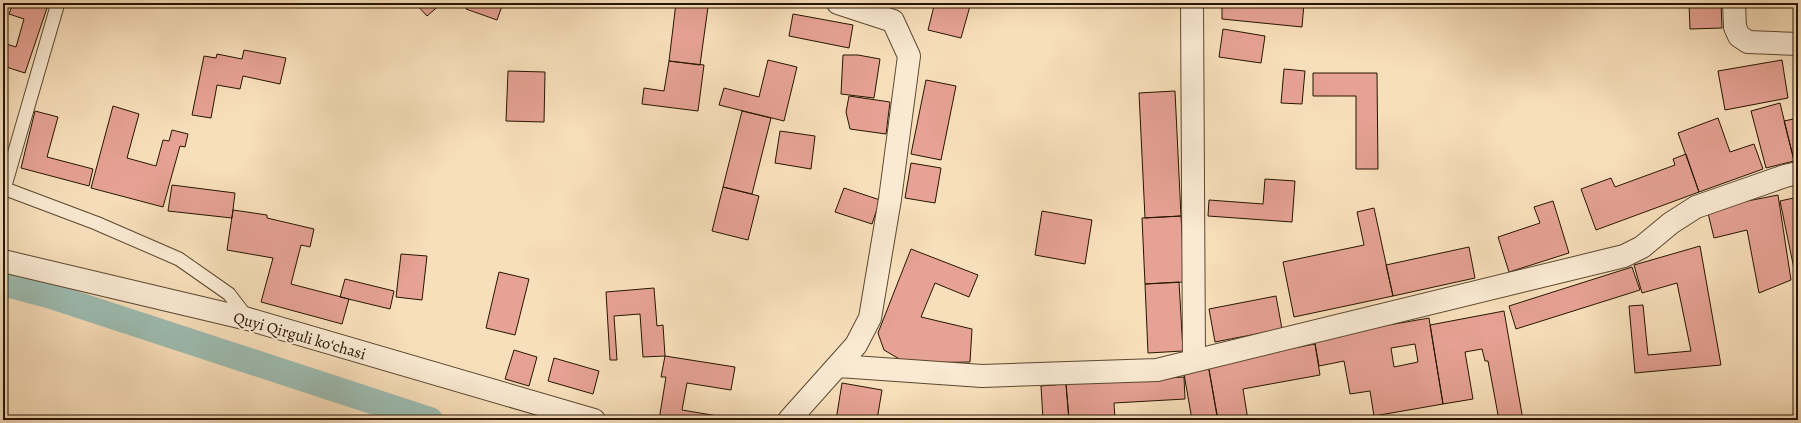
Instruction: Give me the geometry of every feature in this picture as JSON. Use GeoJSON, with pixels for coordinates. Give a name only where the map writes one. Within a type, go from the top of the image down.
{"type":"FeatureCollection","features":[{"type":"Feature","properties":{"kind":"street"},"geometry":{"type":"LineString","coordinates":[[788,420],[839,366],[856,345],[870,318],[890,199],[909,56],[893,22],[838,3]]}},
{"type":"Feature","properties":{"kind":"street"},"geometry":{"type":"LineString","coordinates":[[1192,3],[1194,361]]}},
{"type":"Feature","properties":{"kind":"street"},"geometry":{"type":"LineString","coordinates":[[1734,3],[1735,27],[1739,36],[1748,42],[1798,44]]}},
{"type":"Feature","properties":{"kind":"street"},"geometry":{"type":"LineString","coordinates":[[839,366],[982,376],[1157,370],[1624,256],[1642,247],[1671,224],[1696,207],[1785,176],[1798,173]]}},
{"type":"Feature","properties":{"kind":"street","name":"Quyi Qirguli koʻchasi"},"geometry":{"type":"LineString","coordinates":[[3,261],[248,319],[594,420]]}},
{"type":"Feature","properties":{"kind":"lane"},"geometry":{"type":"LineString","coordinates":[[58,3],[3,188],[96,223],[179,259],[229,294],[248,319]]}},
{"type":"Feature","properties":{"kind":"building"},"geometry":{"type":"Polygon","coordinates":[[[13,3],[32,3],[47,8],[25,73],[3,66],[3,43],[16,47],[24,19],[9,14],[13,3]]]}},
{"type":"Feature","properties":{"kind":"building"},"geometry":{"type":"Polygon","coordinates":[[[415,3],[442,3],[427,16],[415,3]]]}},
{"type":"Feature","properties":{"kind":"building"},"geometry":{"type":"Polygon","coordinates":[[[468,3],[503,3],[497,20],[466,9],[468,3]]]}},
{"type":"Feature","properties":{"kind":"building"},"geometry":{"type":"Polygon","coordinates":[[[676,3],[708,7],[700,65],[669,61],[676,3]]]}},
{"type":"Feature","properties":{"kind":"building"},"geometry":{"type":"Polygon","coordinates":[[[925,3],[958,3],[970,6],[961,38],[928,30],[934,6],[925,3]]]}},
{"type":"Feature","properties":{"kind":"building"},"geometry":{"type":"Polygon","coordinates":[[[1222,3],[1254,3],[1285,6],[1286,3],[1304,3],[1302,27],[1222,19],[1222,3]]]}},
{"type":"Feature","properties":{"kind":"building"},"geometry":{"type":"Polygon","coordinates":[[[1689,3],[1721,3],[1722,28],[1690,29],[1689,3]]]}},
{"type":"Feature","properties":{"kind":"building"},"geometry":{"type":"Polygon","coordinates":[[[1759,3],[1798,3],[1798,6],[1759,7],[1759,3]]]}},
{"type":"Feature","properties":{"kind":"building"},"geometry":{"type":"Polygon","coordinates":[[[793,14],[853,25],[849,48],[789,36],[793,14]]]}},
{"type":"Feature","properties":{"kind":"building"},"geometry":{"type":"Polygon","coordinates":[[[1223,29],[1265,36],[1261,63],[1219,57],[1223,29]]]}},
{"type":"Feature","properties":{"kind":"building"},"geometry":{"type":"Polygon","coordinates":[[[244,50],[286,58],[280,84],[243,76],[240,89],[217,85],[211,118],[192,115],[204,56],[216,58],[217,54],[242,59],[244,50]]]}},
{"type":"Feature","properties":{"kind":"building"},"geometry":{"type":"Polygon","coordinates":[[[843,55],[858,55],[880,59],[874,98],[841,94],[843,55]]]}},
{"type":"Feature","properties":{"kind":"building"},"geometry":{"type":"Polygon","coordinates":[[[768,60],[797,67],[784,121],[719,105],[724,88],[759,97],[768,60]]]}},
{"type":"Feature","properties":{"kind":"building"},"geometry":{"type":"Polygon","coordinates":[[[1782,60],[1788,98],[1725,110],[1718,71],[1782,60]]]}},
{"type":"Feature","properties":{"kind":"building"},"geometry":{"type":"Polygon","coordinates":[[[669,61],[704,65],[698,111],[642,104],[644,88],[664,91],[669,61]]]}},
{"type":"Feature","properties":{"kind":"building"},"geometry":{"type":"Polygon","coordinates":[[[1284,69],[1305,71],[1302,104],[1281,103],[1284,69]]]}},
{"type":"Feature","properties":{"kind":"building"},"geometry":{"type":"Polygon","coordinates":[[[508,71],[545,72],[544,122],[506,121],[508,71]]]}},
{"type":"Feature","properties":{"kind":"building"},"geometry":{"type":"Polygon","coordinates":[[[1313,73],[1377,73],[1378,169],[1356,169],[1356,96],[1313,96],[1313,73]]]}},
{"type":"Feature","properties":{"kind":"building"},"geometry":{"type":"Polygon","coordinates":[[[926,80],[956,86],[941,160],[911,154],[926,80]]]}},
{"type":"Feature","properties":{"kind":"building"},"geometry":{"type":"Polygon","coordinates":[[[1175,91],[1181,216],[1145,218],[1139,93],[1175,91]]]}},
{"type":"Feature","properties":{"kind":"building"},"geometry":{"type":"Polygon","coordinates":[[[849,96],[890,102],[886,134],[850,129],[846,112],[849,96]]]}},
{"type":"Feature","properties":{"kind":"building"},"geometry":{"type":"Polygon","coordinates":[[[1780,103],[1794,161],[1766,168],[1751,111],[1780,103]]]}},
{"type":"Feature","properties":{"kind":"building"},"geometry":{"type":"Polygon","coordinates":[[[113,106],[139,114],[127,158],[156,166],[163,140],[169,141],[172,130],[188,134],[185,147],[180,146],[163,207],[91,188],[113,106]]]}},
{"type":"Feature","properties":{"kind":"building"},"geometry":{"type":"Polygon","coordinates":[[[35,111],[58,117],[47,157],[93,169],[89,186],[21,168],[35,111]]]}},
{"type":"Feature","properties":{"kind":"building"},"geometry":{"type":"Polygon","coordinates":[[[742,111],[771,118],[752,194],[723,187],[742,111]]]}},
{"type":"Feature","properties":{"kind":"building"},"geometry":{"type":"Polygon","coordinates":[[[1718,118],[1730,152],[1754,144],[1763,169],[1699,192],[1678,133],[1718,118]]]}},
{"type":"Feature","properties":{"kind":"building"},"geometry":{"type":"Polygon","coordinates":[[[1798,118],[1798,163],[1795,164],[1784,121],[1798,118]]]}},
{"type":"Feature","properties":{"kind":"building"},"geometry":{"type":"Polygon","coordinates":[[[780,131],[815,136],[811,169],[775,163],[780,131]]]}},
{"type":"Feature","properties":{"kind":"building"},"geometry":{"type":"Polygon","coordinates":[[[1686,154],[1699,192],[1596,230],[1581,189],[1611,178],[1615,187],[1675,165],[1673,159],[1686,154]]]}},
{"type":"Feature","properties":{"kind":"building"},"geometry":{"type":"Polygon","coordinates":[[[911,163],[941,168],[935,203],[905,198],[911,163]]]}},
{"type":"Feature","properties":{"kind":"building"},"geometry":{"type":"Polygon","coordinates":[[[1265,179],[1295,181],[1292,222],[1208,216],[1209,200],[1263,204],[1265,179]]]}},
{"type":"Feature","properties":{"kind":"building"},"geometry":{"type":"Polygon","coordinates":[[[172,185],[235,193],[232,218],[168,211],[172,185]]]}},
{"type":"Feature","properties":{"kind":"building"},"geometry":{"type":"Polygon","coordinates":[[[723,187],[759,196],[748,240],[712,231],[723,187]]]}},
{"type":"Feature","properties":{"kind":"building"},"geometry":{"type":"Polygon","coordinates":[[[844,188],[880,200],[872,224],[835,212],[844,188]]]}},
{"type":"Feature","properties":{"kind":"building"},"geometry":{"type":"Polygon","coordinates":[[[1778,195],[1791,280],[1759,293],[1747,230],[1714,238],[1707,209],[1778,195]]]}},
{"type":"Feature","properties":{"kind":"building"},"geometry":{"type":"Polygon","coordinates":[[[1798,197],[1798,288],[1780,201],[1798,197]]]}},
{"type":"Feature","properties":{"kind":"building"},"geometry":{"type":"Polygon","coordinates":[[[1553,201],[1569,253],[1509,272],[1498,237],[1540,223],[1534,207],[1553,201]]]}},
{"type":"Feature","properties":{"kind":"building"},"geometry":{"type":"Polygon","coordinates":[[[1374,208],[1393,296],[1294,317],[1283,262],[1364,245],[1357,212],[1374,208]]]}},
{"type":"Feature","properties":{"kind":"building"},"geometry":{"type":"Polygon","coordinates":[[[233,210],[267,215],[267,218],[314,229],[310,247],[301,245],[291,284],[349,299],[342,324],[261,302],[273,258],[227,250],[233,210]]]}},
{"type":"Feature","properties":{"kind":"building"},"geometry":{"type":"Polygon","coordinates":[[[1042,211],[1092,220],[1085,264],[1035,255],[1042,211]]]}},
{"type":"Feature","properties":{"kind":"building"},"geometry":{"type":"Polygon","coordinates":[[[1181,216],[1185,282],[1145,284],[1142,218],[1181,216]]]}},
{"type":"Feature","properties":{"kind":"building"},"geometry":{"type":"Polygon","coordinates":[[[1700,246],[1721,365],[1635,373],[1629,306],[1643,305],[1648,355],[1691,351],[1677,283],[1642,293],[1634,265],[1700,246]]]}},
{"type":"Feature","properties":{"kind":"building"},"geometry":{"type":"Polygon","coordinates":[[[1469,247],[1475,278],[1393,296],[1386,265],[1469,247]]]}},
{"type":"Feature","properties":{"kind":"building"},"geometry":{"type":"Polygon","coordinates":[[[911,249],[978,275],[969,297],[935,283],[921,317],[972,329],[970,362],[906,363],[884,350],[878,333],[911,249]]]}},
{"type":"Feature","properties":{"kind":"building"},"geometry":{"type":"Polygon","coordinates":[[[401,254],[427,256],[422,300],[396,297],[401,254]]]}},
{"type":"Feature","properties":{"kind":"building"},"geometry":{"type":"Polygon","coordinates":[[[1632,267],[1640,290],[1516,329],[1509,306],[1632,267]]]}},
{"type":"Feature","properties":{"kind":"building"},"geometry":{"type":"Polygon","coordinates":[[[499,272],[529,279],[515,335],[486,328],[499,272]]]}},
{"type":"Feature","properties":{"kind":"building"},"geometry":{"type":"Polygon","coordinates":[[[345,279],[394,291],[390,309],[340,297],[345,279]]]}},
{"type":"Feature","properties":{"kind":"building"},"geometry":{"type":"Polygon","coordinates":[[[1179,282],[1183,351],[1148,353],[1145,284],[1179,282]]]}},
{"type":"Feature","properties":{"kind":"building"},"geometry":{"type":"Polygon","coordinates":[[[654,288],[657,326],[663,325],[665,356],[643,357],[640,314],[614,316],[617,360],[610,360],[606,292],[654,288]]]}},
{"type":"Feature","properties":{"kind":"building"},"geometry":{"type":"Polygon","coordinates":[[[1276,296],[1282,329],[1215,342],[1209,309],[1276,296]]]}},
{"type":"Feature","properties":{"kind":"building"},"geometry":{"type":"Polygon","coordinates":[[[1504,311],[1523,420],[1499,420],[1488,361],[1485,361],[1482,349],[1465,352],[1473,399],[1443,404],[1430,325],[1504,311]]]}},
{"type":"Feature","properties":{"kind":"building"},"geometry":{"type":"Polygon","coordinates":[[[1429,318],[1443,404],[1374,416],[1370,391],[1350,394],[1344,361],[1319,366],[1314,338],[1429,318]],[[1415,344],[1391,348],[1394,367],[1418,362],[1415,344]]]}},
{"type":"Feature","properties":{"kind":"building"},"geometry":{"type":"Polygon","coordinates":[[[1315,344],[1320,375],[1243,389],[1248,420],[1218,420],[1208,364],[1315,344]]]}},
{"type":"Feature","properties":{"kind":"building"},"geometry":{"type":"Polygon","coordinates":[[[514,350],[537,357],[529,386],[505,379],[514,350]]]}},
{"type":"Feature","properties":{"kind":"building"},"geometry":{"type":"Polygon","coordinates":[[[665,356],[735,367],[731,390],[687,383],[682,410],[736,420],[659,420],[666,377],[661,377],[665,356]]]}},
{"type":"Feature","properties":{"kind":"building"},"geometry":{"type":"Polygon","coordinates":[[[554,358],[599,371],[593,394],[548,381],[554,358]]]}},
{"type":"Feature","properties":{"kind":"building"},"geometry":{"type":"Polygon","coordinates":[[[1208,364],[1217,416],[1192,420],[1183,368],[1208,364]]]}},
{"type":"Feature","properties":{"kind":"building"},"geometry":{"type":"Polygon","coordinates":[[[1184,377],[1185,399],[1114,403],[1115,420],[1069,420],[1066,384],[1184,377]]]}},
{"type":"Feature","properties":{"kind":"building"},"geometry":{"type":"Polygon","coordinates":[[[842,383],[882,390],[877,420],[836,420],[842,383]]]}},
{"type":"Feature","properties":{"kind":"building"},"geometry":{"type":"Polygon","coordinates":[[[1066,384],[1069,420],[1043,420],[1041,386],[1066,384]]]}},
{"type":"Feature","properties":{"kind":"waterway"},"geometry":{"type":"LineString","coordinates":[[3,283],[48,295],[430,420]]}}]}
